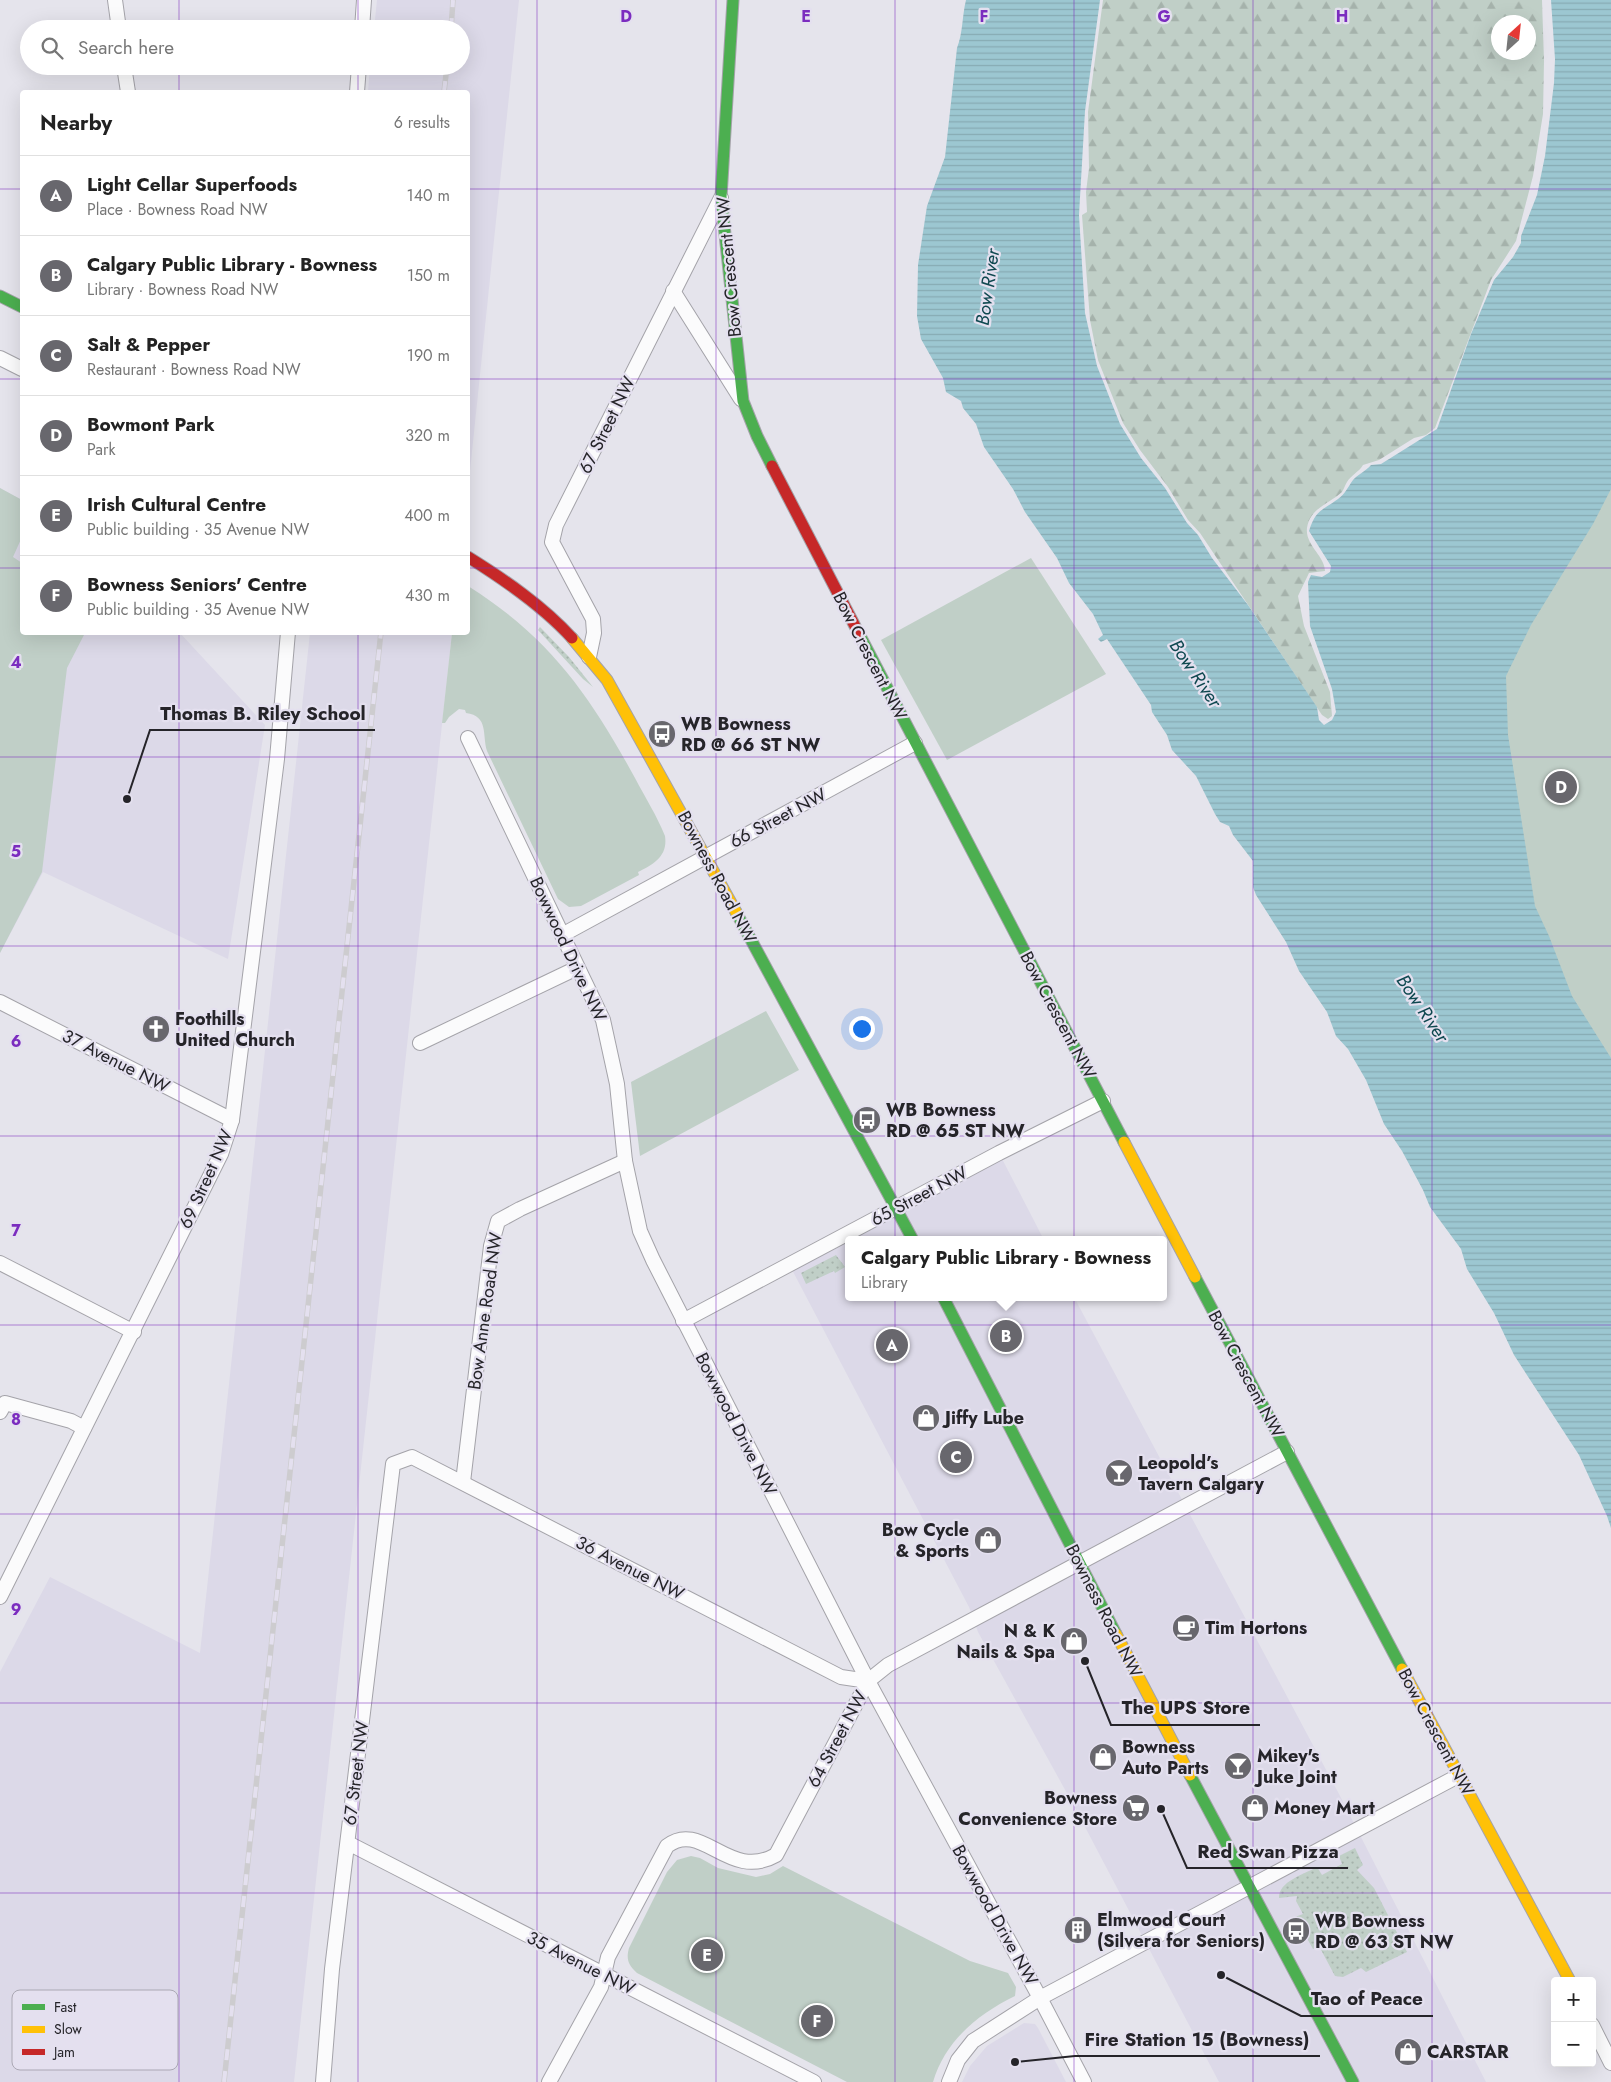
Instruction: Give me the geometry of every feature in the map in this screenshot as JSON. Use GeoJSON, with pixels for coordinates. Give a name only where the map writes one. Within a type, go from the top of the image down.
{"type":"FeatureCollection","features":[{"type":"Feature","properties":{"kind":"street"},"geometry":{"type":"LineString","coordinates":[[115,0],[118,20]]}},
{"type":"Feature","properties":{"kind":"street"},"geometry":{"type":"LineString","coordinates":[[363,20],[364,0]]}},
{"type":"Feature","properties":{"kind":"street","name":"Bow Crescent NW"},"geometry":{"type":"LineString","coordinates":[[734,0],[721,197],[743,401],[757,436],[915,743],[1287,1452],[1458,1776],[1568,1977]]}},
{"type":"Feature","properties":{"kind":"street"},"geometry":{"type":"LineString","coordinates":[[125,75],[128,90]]}},
{"type":"Feature","properties":{"kind":"street"},"geometry":{"type":"LineString","coordinates":[[357,90],[358,75]]}},
{"type":"Feature","properties":{"kind":"street","name":"67 Street NW"},"geometry":{"type":"LineString","coordinates":[[589,658],[594,633],[593,619],[552,542],[556,525],[611,420],[721,197]]}},
{"type":"Feature","properties":{"kind":"street"},"geometry":{"type":"LineString","coordinates":[[673,291],[743,401]]}},
{"type":"Feature","properties":{"kind":"street"},"geometry":{"type":"LineString","coordinates":[[0,296],[20,306]]}},
{"type":"Feature","properties":{"kind":"street"},"geometry":{"type":"LineString","coordinates":[[0,358],[20,368]]}},
{"type":"Feature","properties":{"kind":"street","name":"Bowness Road NW"},"geometry":{"type":"LineString","coordinates":[[470,558],[527,598],[549,616],[608,680],[911,1236]]}},
{"type":"Feature","properties":{"kind":"street","name":"69 Street NW"},"geometry":{"type":"LineString","coordinates":[[0,1597],[134,1332],[221,1154],[232,1120],[277,759],[288,635]]}},
{"type":"Feature","properties":{"kind":"street","name":"Bowwood Drive NW"},"geometry":{"type":"LineString","coordinates":[[468,738],[605,1028],[617,1084],[625,1161],[640,1231],[652,1260],[868,1681],[1084,2082]]}},
{"type":"Feature","properties":{"kind":"street","name":"66 Street NW"},"geometry":{"type":"LineString","coordinates":[[562,935],[915,743]]}},
{"type":"Feature","properties":{"kind":"street"},"geometry":{"type":"LineString","coordinates":[[420,1043],[578,968]]}},
{"type":"Feature","properties":{"kind":"street","name":"37 Avenue NW"},"geometry":{"type":"LineString","coordinates":[[0,1002],[232,1120]]}},
{"type":"Feature","properties":{"kind":"street","name":"65 Street NW"},"geometry":{"type":"LineString","coordinates":[[683,1321],[999,1153],[1103,1101]]}},
{"type":"Feature","properties":{"kind":"street","name":"Bow Anne Road NW"},"geometry":{"type":"LineString","coordinates":[[463,1482],[491,1246],[498,1221],[625,1161]]}},
{"type":"Feature","properties":{"kind":"street"},"geometry":{"type":"LineString","coordinates":[[0,1263],[134,1332]]}},
{"type":"Feature","properties":{"kind":"street","name":"Bowness Road NW"},"geometry":{"type":"LineString","coordinates":[[945,1301],[1079,1564],[1353,2082]]}},
{"type":"Feature","properties":{"kind":"street"},"geometry":{"type":"LineString","coordinates":[[0,1412],[4,1403],[71,1421],[84,1428]]}},
{"type":"Feature","properties":{"kind":"street","name":"64 Street NW"},"geometry":{"type":"LineString","coordinates":[[550,2082],[601,1987],[608,1957],[662,1852],[672,1842],[685,1838],[692,1839],[744,1862],[760,1862],[776,1855],[868,1681],[888,1665],[1287,1452]]}},
{"type":"Feature","properties":{"kind":"street","name":"36 Avenue NW"},"geometry":{"type":"LineString","coordinates":[[393,1464],[412,1457],[841,1676],[868,1681]]}},
{"type":"Feature","properties":{"kind":"street","name":"67 Street NW"},"geometry":{"type":"LineString","coordinates":[[323,2082],[332,1969],[393,1464]]}},
{"type":"Feature","properties":{"kind":"street"},"geometry":{"type":"LineString","coordinates":[[950,2082],[958,2060],[973,2041],[1040,1998],[1458,1776]]}},
{"type":"Feature","properties":{"kind":"street","name":"35 Avenue NW"},"geometry":{"type":"LineString","coordinates":[[348,1843],[814,2082]]}},
{"type":"Feature","properties":{"kind":"street"},"geometry":{"type":"LineString","coordinates":[[1596,2033],[1611,2063]]}},
{"type":"Feature","properties":{"kind":"shaded area"},"geometry":{"type":"Polygon","coordinates":[[[377,0],[519,0],[470,471],[470,90],[368,90],[369,75],[470,75],[470,20],[375,20],[377,0]]]}},
{"type":"Feature","properties":{"kind":"shaded area"},"geometry":{"type":"Polygon","coordinates":[[[0,488],[20,499],[20,635],[182,635],[265,725],[228,959],[43,872],[0,953],[0,488]]]}},
{"type":"Feature","properties":{"kind":"shaded area"},"geometry":{"type":"Polygon","coordinates":[[[310,635],[452,635],[294,2082],[0,2082],[0,1672],[50,1577],[200,1653],[310,635]]]}},
{"type":"Feature","properties":{"kind":"shaded area"},"geometry":{"type":"Polygon","coordinates":[[[999,1153],[1042,1236],[845,1236],[845,1301],[1076,1301],[1339,1794],[1486,2082],[1219,2082],[1074,1806],[978,1632],[969,1607],[789,1264],[999,1153]]]}},
{"type":"Feature","properties":{"kind":"shaded area"},"geometry":{"type":"Polygon","coordinates":[[[1024,2023],[1035,2024],[1038,2028],[1066,2082],[962,2082],[970,2066],[987,2046],[1024,2023]]]}},
{"type":"Feature","properties":{"kind":"green space"},"geometry":{"type":"Polygon","coordinates":[[[1103,0],[1542,0],[1543,114],[1533,176],[1516,241],[1491,280],[1435,428],[1426,435],[1414,438],[1379,460],[1363,465],[1346,483],[1342,492],[1316,511],[1309,521],[1307,534],[1322,560],[1325,571],[1309,573],[1298,596],[1304,626],[1330,692],[1332,716],[1328,719],[1322,715],[1200,533],[1188,520],[1168,487],[1140,450],[1123,423],[1098,360],[1090,320],[1082,215],[1087,212],[1086,192],[1089,168],[1088,112],[1103,0]]]}},
{"type":"Feature","properties":{"kind":"green space"},"geometry":{"type":"Polygon","coordinates":[[[1611,463],[1611,1065],[1570,1005],[1525,900],[1497,674],[1611,463]]]}},
{"type":"Feature","properties":{"kind":"green space"},"geometry":{"type":"Polygon","coordinates":[[[0,488],[20,499],[20,541],[13,557],[20,562],[20,635],[84,635],[67,668],[42,872],[0,953],[0,488]]]}},
{"type":"Feature","properties":{"kind":"green space"},"geometry":{"type":"Polygon","coordinates":[[[1031,558],[1106,674],[947,760],[881,640],[1031,558]]]}},
{"type":"Feature","properties":{"kind":"green space"},"geometry":{"type":"Polygon","coordinates":[[[470,587],[497,605],[522,626],[565,670],[583,694],[618,748],[655,814],[665,836],[664,849],[659,859],[638,872],[639,875],[581,906],[569,907],[558,899],[487,751],[481,722],[473,715],[466,713],[465,710],[459,709],[445,723],[442,723],[452,635],[470,635],[470,587]]]}},
{"type":"Feature","properties":{"kind":"green space"},"geometry":{"type":"Polygon","coordinates":[[[540,627],[569,657],[593,687],[583,679],[538,630],[540,627]]]}},
{"type":"Feature","properties":{"kind":"green space"},"geometry":{"type":"Polygon","coordinates":[[[766,1011],[799,1070],[640,1156],[631,1082],[766,1011]]]}},
{"type":"Feature","properties":{"kind":"green space"},"geometry":{"type":"Polygon","coordinates":[[[836,1255],[845,1267],[835,1273],[834,1271],[806,1284],[801,1273],[836,1255]]]}},
{"type":"Feature","properties":{"kind":"green space"},"geometry":{"type":"Polygon","coordinates":[[[1355,1848],[1363,1865],[1357,1870],[1374,1888],[1407,1952],[1366,1972],[1361,1968],[1343,1977],[1335,1976],[1319,1946],[1313,1949],[1295,1917],[1303,1914],[1296,1901],[1297,1896],[1279,1898],[1283,1887],[1293,1879],[1317,1867],[1322,1875],[1342,1864],[1339,1856],[1355,1848]]]}},
{"type":"Feature","properties":{"kind":"green space"},"geometry":{"type":"Polygon","coordinates":[[[691,1856],[700,1858],[718,1868],[756,1877],[770,1874],[783,1866],[970,1961],[1008,1973],[1016,1987],[1015,1996],[988,2011],[965,2030],[954,2042],[938,2067],[933,2082],[847,2082],[637,1973],[628,1962],[629,1948],[667,1872],[677,1860],[691,1856]]]}},
{"type":"Feature","properties":{"kind":"water","name":"Bow River"},"geometry":{"type":"Polygon","coordinates":[[[966,0],[1100,0],[1085,111],[1079,215],[1085,313],[1097,366],[1120,424],[1141,458],[1165,488],[1187,523],[1198,535],[1212,558],[1248,605],[1317,707],[1319,720],[1324,725],[1332,720],[1336,712],[1332,689],[1310,626],[1308,582],[1311,575],[1322,577],[1330,572],[1331,566],[1309,531],[1314,518],[1320,511],[1345,493],[1354,478],[1371,465],[1381,464],[1437,429],[1471,334],[1494,280],[1513,257],[1521,243],[1521,236],[1537,195],[1545,156],[1554,83],[1555,59],[1551,0],[1611,0],[1611,489],[1593,524],[1531,625],[1506,676],[1508,735],[1535,906],[1549,936],[1572,996],[1611,1058],[1611,1528],[1579,1455],[1514,1355],[1494,1313],[1467,1269],[1461,1249],[1430,1207],[1402,1151],[1384,1124],[1366,1080],[1348,1049],[1336,1036],[1327,1012],[1299,971],[1286,942],[1256,895],[1253,887],[1253,861],[1233,835],[1229,826],[1220,822],[1196,776],[1172,750],[1167,735],[1152,712],[1151,705],[1107,639],[1101,642],[1098,639],[1103,635],[1093,614],[1069,583],[1057,558],[984,447],[976,424],[963,408],[961,401],[946,392],[943,378],[921,339],[917,316],[918,265],[927,206],[945,157],[957,48],[966,0]]]}},
{"type":"Feature","properties":{"kind":"railway"},"geometry":{"type":"LineString","coordinates":[[452,20],[453,0]]}},
{"type":"Feature","properties":{"kind":"railway"},"geometry":{"type":"LineString","coordinates":[[444,90],[446,75]]}},
{"type":"Feature","properties":{"kind":"railway"},"geometry":{"type":"LineString","coordinates":[[224,2082],[381,635]]}},
{"type":"Feature","properties":{"kind":"traffic: fast"},"geometry":{"type":"LineString","coordinates":[[733,0],[721,197],[743,401],[772,466]]}},
{"type":"Feature","properties":{"kind":"traffic: fast"},"geometry":{"type":"LineString","coordinates":[[0,296],[20,306]]}},
{"type":"Feature","properties":{"kind":"traffic: fast"},"geometry":{"type":"LineString","coordinates":[[858,632],[1124,1142]]}},
{"type":"Feature","properties":{"kind":"traffic: fast"},"geometry":{"type":"LineString","coordinates":[[736,912],[911,1236]]}},
{"type":"Feature","properties":{"kind":"traffic: fast"},"geometry":{"type":"LineString","coordinates":[[1195,1277],[1402,1669]]}},
{"type":"Feature","properties":{"kind":"traffic: fast"},"geometry":{"type":"LineString","coordinates":[[945,1301],[1116,1634]]}},
{"type":"Feature","properties":{"kind":"traffic: fast"},"geometry":{"type":"LineString","coordinates":[[1190,1775],[1353,2082]]}},
{"type":"Feature","properties":{"kind":"traffic: slow"},"geometry":{"type":"LineString","coordinates":[[572,638],[607,680],[736,912]]}},
{"type":"Feature","properties":{"kind":"traffic: slow"},"geometry":{"type":"LineString","coordinates":[[1124,1142],[1195,1277]]}},
{"type":"Feature","properties":{"kind":"traffic: slow"},"geometry":{"type":"LineString","coordinates":[[1116,1634],[1190,1775]]}},
{"type":"Feature","properties":{"kind":"traffic: slow"},"geometry":{"type":"LineString","coordinates":[[1402,1669],[1568,1977]]}},
{"type":"Feature","properties":{"kind":"traffic: jam"},"geometry":{"type":"LineString","coordinates":[[772,466],[858,632]]}},
{"type":"Feature","properties":{"kind":"traffic: jam"},"geometry":{"type":"LineString","coordinates":[[470,558],[523,594],[549,615],[572,638]]}},
{"type":"Feature","properties":{"kind":"place","name":"WB Bowness RD @ 66 ST NW"},"geometry":{"type":"Point","coordinates":[662,734]}},
{"type":"Feature","properties":{"kind":"place","name":"Bowmont Park"},"geometry":{"type":"Point","coordinates":[1561,787]}},
{"type":"Feature","properties":{"kind":"place","name":"Thomas B. Riley School"},"geometry":{"type":"Point","coordinates":[127,799]}},
{"type":"Feature","properties":{"kind":"place","name":"Foothills United Church"},"geometry":{"type":"Point","coordinates":[156,1029]}},
{"type":"Feature","properties":{"kind":"place","name":"WB Bowness RD @ 65 ST NW"},"geometry":{"type":"Point","coordinates":[867,1120]}},
{"type":"Feature","properties":{"kind":"place","name":"Calgary Public Library - Bowness"},"geometry":{"type":"Point","coordinates":[1006,1336]}},
{"type":"Feature","properties":{"kind":"place","name":"Light Cellar Superfoods"},"geometry":{"type":"Point","coordinates":[892,1345]}},
{"type":"Feature","properties":{"kind":"place","name":"Jiffy Lube"},"geometry":{"type":"Point","coordinates":[926,1418]}},
{"type":"Feature","properties":{"kind":"place","name":"Salt & Pepper"},"geometry":{"type":"Point","coordinates":[956,1457]}},
{"type":"Feature","properties":{"kind":"place","name":"Leopold’s Tavern Calgary"},"geometry":{"type":"Point","coordinates":[1119,1473]}},
{"type":"Feature","properties":{"kind":"place","name":"Bow Cycle & Sports"},"geometry":{"type":"Point","coordinates":[988,1540]}},
{"type":"Feature","properties":{"kind":"place","name":"Tim Hortons"},"geometry":{"type":"Point","coordinates":[1186,1628]}},
{"type":"Feature","properties":{"kind":"place","name":"N & K Nails & Spa"},"geometry":{"type":"Point","coordinates":[1074,1641]}},
{"type":"Feature","properties":{"kind":"place","name":"The UPS Store"},"geometry":{"type":"Point","coordinates":[1085,1661]}},
{"type":"Feature","properties":{"kind":"place","name":"Bowness Auto Parts"},"geometry":{"type":"Point","coordinates":[1103,1757]}},
{"type":"Feature","properties":{"kind":"place","name":"Mikey's Juke Joint"},"geometry":{"type":"Point","coordinates":[1238,1766]}},
{"type":"Feature","properties":{"kind":"place","name":"Bowness Convenience Store"},"geometry":{"type":"Point","coordinates":[1136,1808]}},
{"type":"Feature","properties":{"kind":"place","name":"Money Mart"},"geometry":{"type":"Point","coordinates":[1255,1808]}},
{"type":"Feature","properties":{"kind":"place","name":"Red Swan Pizza"},"geometry":{"type":"Point","coordinates":[1161,1809]}},
{"type":"Feature","properties":{"kind":"place","name":"Elmwood Court (Silvera for Seniors)"},"geometry":{"type":"Point","coordinates":[1078,1930]}},
{"type":"Feature","properties":{"kind":"place","name":"WB Bowness RD @ 63 ST NW"},"geometry":{"type":"Point","coordinates":[1296,1931]}},
{"type":"Feature","properties":{"kind":"place","name":"Irish Cultural Centre"},"geometry":{"type":"Point","coordinates":[707,1955]}},
{"type":"Feature","properties":{"kind":"place","name":"Tao of Peace"},"geometry":{"type":"Point","coordinates":[1221,1975]}},
{"type":"Feature","properties":{"kind":"place","name":"Bowness Seniors' Centre"},"geometry":{"type":"Point","coordinates":[817,2021]}},
{"type":"Feature","properties":{"kind":"place","name":"CARSTAR"},"geometry":{"type":"Point","coordinates":[1408,2052]}},
{"type":"Feature","properties":{"kind":"place","name":"Fire Station 15 (Bowness)"},"geometry":{"type":"Point","coordinates":[1015,2062]}}]}
